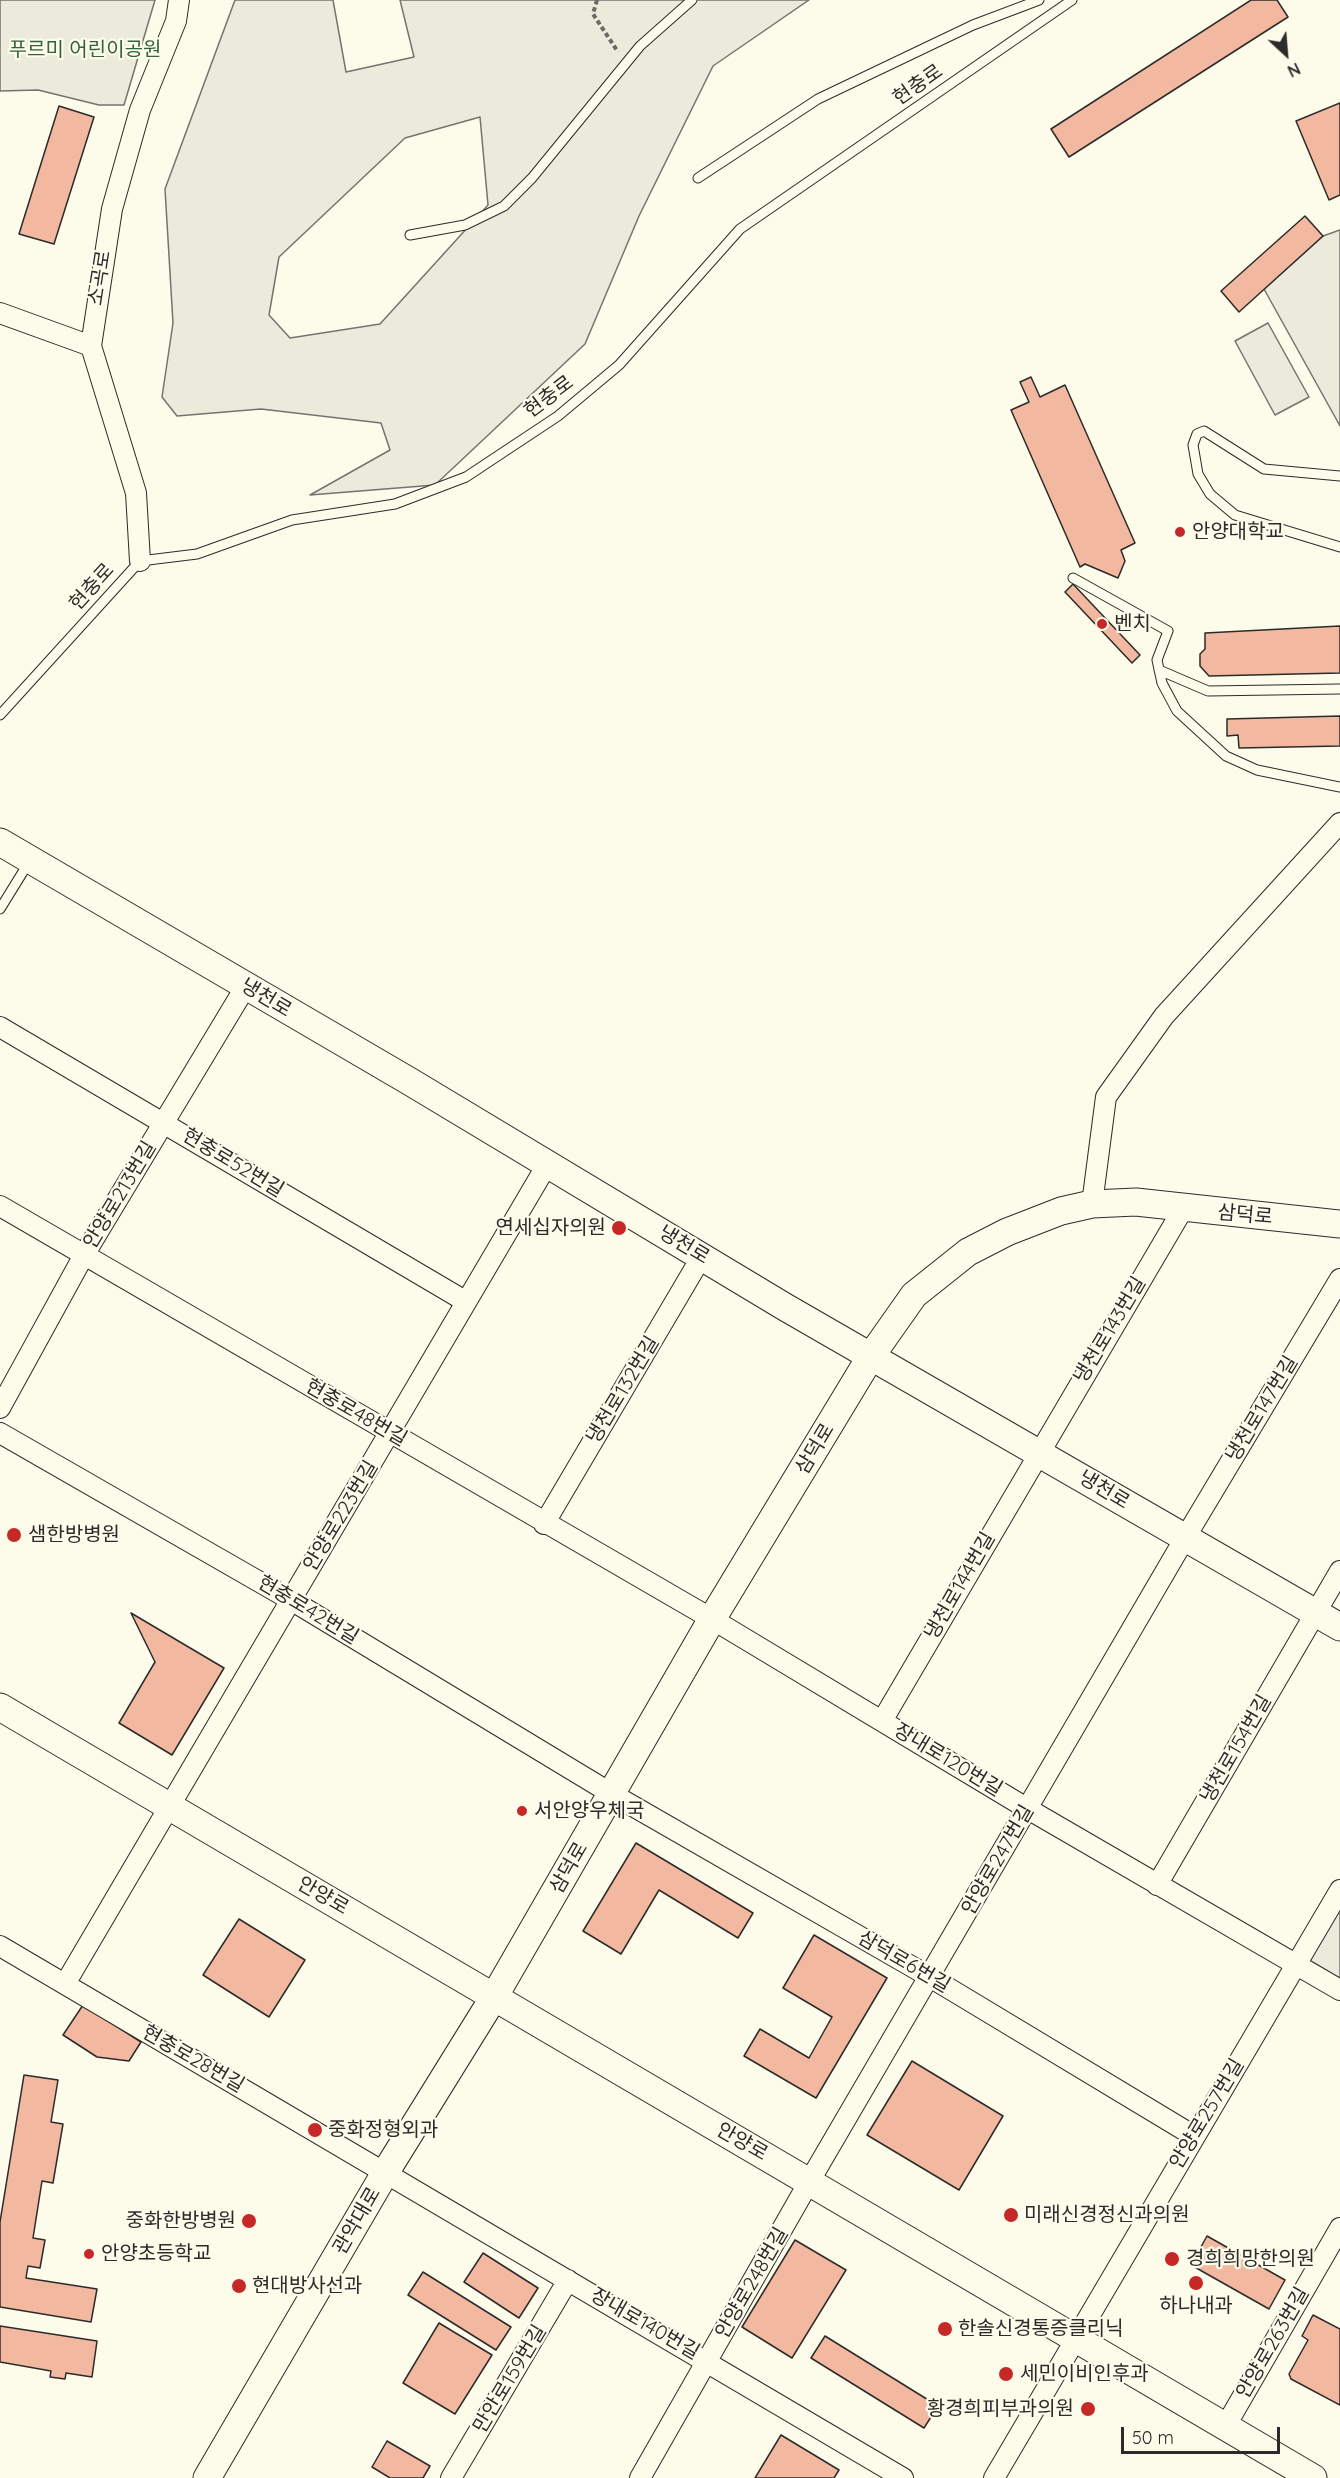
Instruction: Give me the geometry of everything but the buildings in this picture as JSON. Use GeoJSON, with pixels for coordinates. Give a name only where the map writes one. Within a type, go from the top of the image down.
{"type":"FeatureCollection","features":[{"type":"Feature","properties":{"kind":"street","name":"소곡로"},"geometry":{"type":"LineString","coordinates":[[140,561],[136,494],[91,346],[112,209],[140,110],[176,21],[179,0]]}},
{"type":"Feature","properties":{"kind":"street"},"geometry":{"type":"LineString","coordinates":[[0,313],[91,346]]}},
{"type":"Feature","properties":{"kind":"street"},"geometry":{"type":"LineString","coordinates":[[1092,1203],[1106,1097],[1164,1016],[1340,823]]}},
{"type":"Feature","properties":{"kind":"street","name":"냉천로"},"geometry":{"type":"LineString","coordinates":[[0,842],[548,1163],[870,1356],[1340,1627]]}},
{"type":"Feature","properties":{"kind":"street","name":"안양로213번길"},"geometry":{"type":"LineString","coordinates":[[0,1408],[84,1255],[246,986]]}},
{"type":"Feature","properties":{"kind":"street","name":"현충로52번길"},"geometry":{"type":"LineString","coordinates":[[0,1027],[164,1121],[465,1300]]}},
{"type":"Feature","properties":{"kind":"street","name":"안양로223번길"},"geometry":{"type":"LineString","coordinates":[[170,1807],[390,1433],[465,1300],[548,1163]]}},
{"type":"Feature","properties":{"kind":"street","name":"삼덕로"},"geometry":{"type":"LineString","coordinates":[[494,1997],[712,1619],[870,1356],[914,1295],[968,1252],[1007,1232],[1061,1211],[1092,1203],[1136,1202],[1183,1209],[1340,1224]]}},
{"type":"Feature","properties":{"kind":"street","name":"현충로48번길"},"geometry":{"type":"LineString","coordinates":[[0,1206],[544,1524],[712,1619]]}},
{"type":"Feature","properties":{"kind":"street","name":"냉천로143번길"},"geometry":{"type":"LineString","coordinates":[[1038,1451],[1183,1209]]}},
{"type":"Feature","properties":{"kind":"street","name":"냉천로132번길"},"geometry":{"type":"LineString","coordinates":[[544,1524],[702,1256]]}},
{"type":"Feature","properties":{"kind":"street","name":"냉천로147번길"},"geometry":{"type":"LineString","coordinates":[[1185,1538],[1340,1279]]}},
{"type":"Feature","properties":{"kind":"street","name":"현충로42번길"},"geometry":{"type":"LineString","coordinates":[[0,1433],[291,1599],[612,1794]]}},
{"type":"Feature","properties":{"kind":"street","name":"냉천로144번길"},"geometry":{"type":"LineString","coordinates":[[882,1721],[1038,1451]]}},
{"type":"Feature","properties":{"kind":"street","name":"안양로247번길"},"geometry":{"type":"LineString","coordinates":[[809,2182],[1185,1538]]}},
{"type":"Feature","properties":{"kind":"street","name":"냉천로154번길"},"geometry":{"type":"LineString","coordinates":[[1157,1885],[1340,1571]]}},
{"type":"Feature","properties":{"kind":"street","name":"장내로120번길"},"geometry":{"type":"LineString","coordinates":[[712,1619],[1028,1809],[1340,1990]]}},
{"type":"Feature","properties":{"kind":"street","name":"안양로"},"geometry":{"type":"LineString","coordinates":[[0,1707],[1313,2478]]}},
{"type":"Feature","properties":{"kind":"street","name":"삼덕로6번길"},"geometry":{"type":"LineString","coordinates":[[612,1794],[930,1977],[1194,2136]]}},
{"type":"Feature","properties":{"kind":"street"},"geometry":{"type":"LineString","coordinates":[[65,1984],[170,1807]]}},
{"type":"Feature","properties":{"kind":"street","name":"안양로257번길"},"geometry":{"type":"LineString","coordinates":[[994,2478],[1340,1890]]}},
{"type":"Feature","properties":{"kind":"street","name":"현충로28번길"},"geometry":{"type":"LineString","coordinates":[[0,1946],[385,2173]]}},
{"type":"Feature","properties":{"kind":"street","name":"관악대로"},"geometry":{"type":"LineString","coordinates":[[207,2478],[385,2173],[494,1997]]}},
{"type":"Feature","properties":{"kind":"street","name":"장내로140번길"},"geometry":{"type":"LineString","coordinates":[[385,2173],[708,2361],[903,2478]]}},
{"type":"Feature","properties":{"kind":"street","name":"안양로248번길"},"geometry":{"type":"LineString","coordinates":[[640,2478],[809,2182]]}},
{"type":"Feature","properties":{"kind":"street","name":"안양로263번길"},"geometry":{"type":"LineString","coordinates":[[1225,2427],[1340,2228]]}},
{"type":"Feature","properties":{"kind":"street","name":"만안로159번길"},"geometry":{"type":"LineString","coordinates":[[451,2478],[568,2280]]}},
{"type":"Feature","properties":{"kind":"lane"},"geometry":{"type":"LineString","coordinates":[[410,235],[465,225],[504,206],[532,178],[640,46],[692,0]]}},
{"type":"Feature","properties":{"kind":"lane","name":"현충로"},"geometry":{"type":"LineString","coordinates":[[698,178],[818,99],[973,25],[1038,0]]}},
{"type":"Feature","properties":{"kind":"lane","name":"현충로"},"geometry":{"type":"LineString","coordinates":[[0,715],[140,561],[197,554],[292,520],[395,504],[466,477],[558,416],[619,365],[740,229],[1072,0]]}},
{"type":"Feature","properties":{"kind":"lane"},"geometry":{"type":"LineString","coordinates":[[1340,477],[1264,469],[1204,431],[1197,434],[1193,445],[1198,474],[1210,494],[1235,515],[1340,547]]}},
{"type":"Feature","properties":{"kind":"lane"},"geometry":{"type":"LineString","coordinates":[[1073,578],[1168,631],[1157,660],[1162,683],[1177,711],[1226,756],[1257,770],[1340,787]]}},
{"type":"Feature","properties":{"kind":"lane"},"geometry":{"type":"LineString","coordinates":[[1160,670],[1208,690],[1340,689]]}},
{"type":"Feature","properties":{"kind":"lane"},"geometry":{"type":"LineString","coordinates":[[0,909],[30,860]]}},
{"type":"Feature","properties":{"kind":"path"},"geometry":{"type":"LineString","coordinates":[[597,0],[593,14],[625,64]]}},
{"type":"Feature","properties":{"kind":"green space","name":"푸르미 어린이공원"},"geometry":{"type":"Polygon","coordinates":[[[0,0],[155,0],[124,105],[99,105],[38,90],[0,91],[0,0]]]}},
{"type":"Feature","properties":{"kind":"green space"},"geometry":{"type":"Polygon","coordinates":[[[235,0],[333,0],[346,72],[414,57],[400,0],[809,0],[713,66],[639,216],[585,344],[435,485],[310,495],[390,450],[381,423],[261,409],[177,416],[162,397],[173,323],[165,189],[235,0]],[[480,117],[405,138],[279,257],[269,315],[290,338],[380,324],[488,205],[480,117]]]}},
{"type":"Feature","properties":{"kind":"green space"},"geometry":{"type":"Polygon","coordinates":[[[1340,230],[1340,426],[1264,289],[1323,236],[1340,230]]]}},
{"type":"Feature","properties":{"kind":"green space"},"geometry":{"type":"Polygon","coordinates":[[[1268,323],[1309,397],[1275,415],[1235,341],[1268,323]]]}},
{"type":"Feature","properties":{"kind":"green space"},"geometry":{"type":"Polygon","coordinates":[[[1337,1910],[1340,1912],[1340,1979],[1307,1959],[1337,1910]]]}},
{"type":"Feature","properties":{"kind":"place","name":"안양대학교"},"geometry":{"type":"Point","coordinates":[1180,532]}},
{"type":"Feature","properties":{"kind":"place","name":"벤치"},"geometry":{"type":"Point","coordinates":[1102,624]}},
{"type":"Feature","properties":{"kind":"place","name":"연세십자의원"},"geometry":{"type":"Point","coordinates":[619,1228]}},
{"type":"Feature","properties":{"kind":"place","name":"샘한방병원"},"geometry":{"type":"Point","coordinates":[14,1535]}},
{"type":"Feature","properties":{"kind":"place","name":"서안양우체국"},"geometry":{"type":"Point","coordinates":[522,1811]}},
{"type":"Feature","properties":{"kind":"place","name":"중화정형외과"},"geometry":{"type":"Point","coordinates":[315,2130]}},
{"type":"Feature","properties":{"kind":"place","name":"미래신경정신과의원"},"geometry":{"type":"Point","coordinates":[1011,2215]}},
{"type":"Feature","properties":{"kind":"place","name":"중화한방병원"},"geometry":{"type":"Point","coordinates":[249,2221]}},
{"type":"Feature","properties":{"kind":"place","name":"안양초등학교"},"geometry":{"type":"Point","coordinates":[89,2254]}},
{"type":"Feature","properties":{"kind":"place","name":"경희희망한의원"},"geometry":{"type":"Point","coordinates":[1172,2259]}},
{"type":"Feature","properties":{"kind":"place","name":"하나내과"},"geometry":{"type":"Point","coordinates":[1196,2283]}},
{"type":"Feature","properties":{"kind":"place","name":"현대방사선과"},"geometry":{"type":"Point","coordinates":[239,2286]}},
{"type":"Feature","properties":{"kind":"place","name":"한솔신경통증클리닉"},"geometry":{"type":"Point","coordinates":[945,2329]}},
{"type":"Feature","properties":{"kind":"place","name":"세민이비인후과"},"geometry":{"type":"Point","coordinates":[1006,2374]}},
{"type":"Feature","properties":{"kind":"place","name":"황경희피부과의원"},"geometry":{"type":"Point","coordinates":[1088,2409]}}]}
